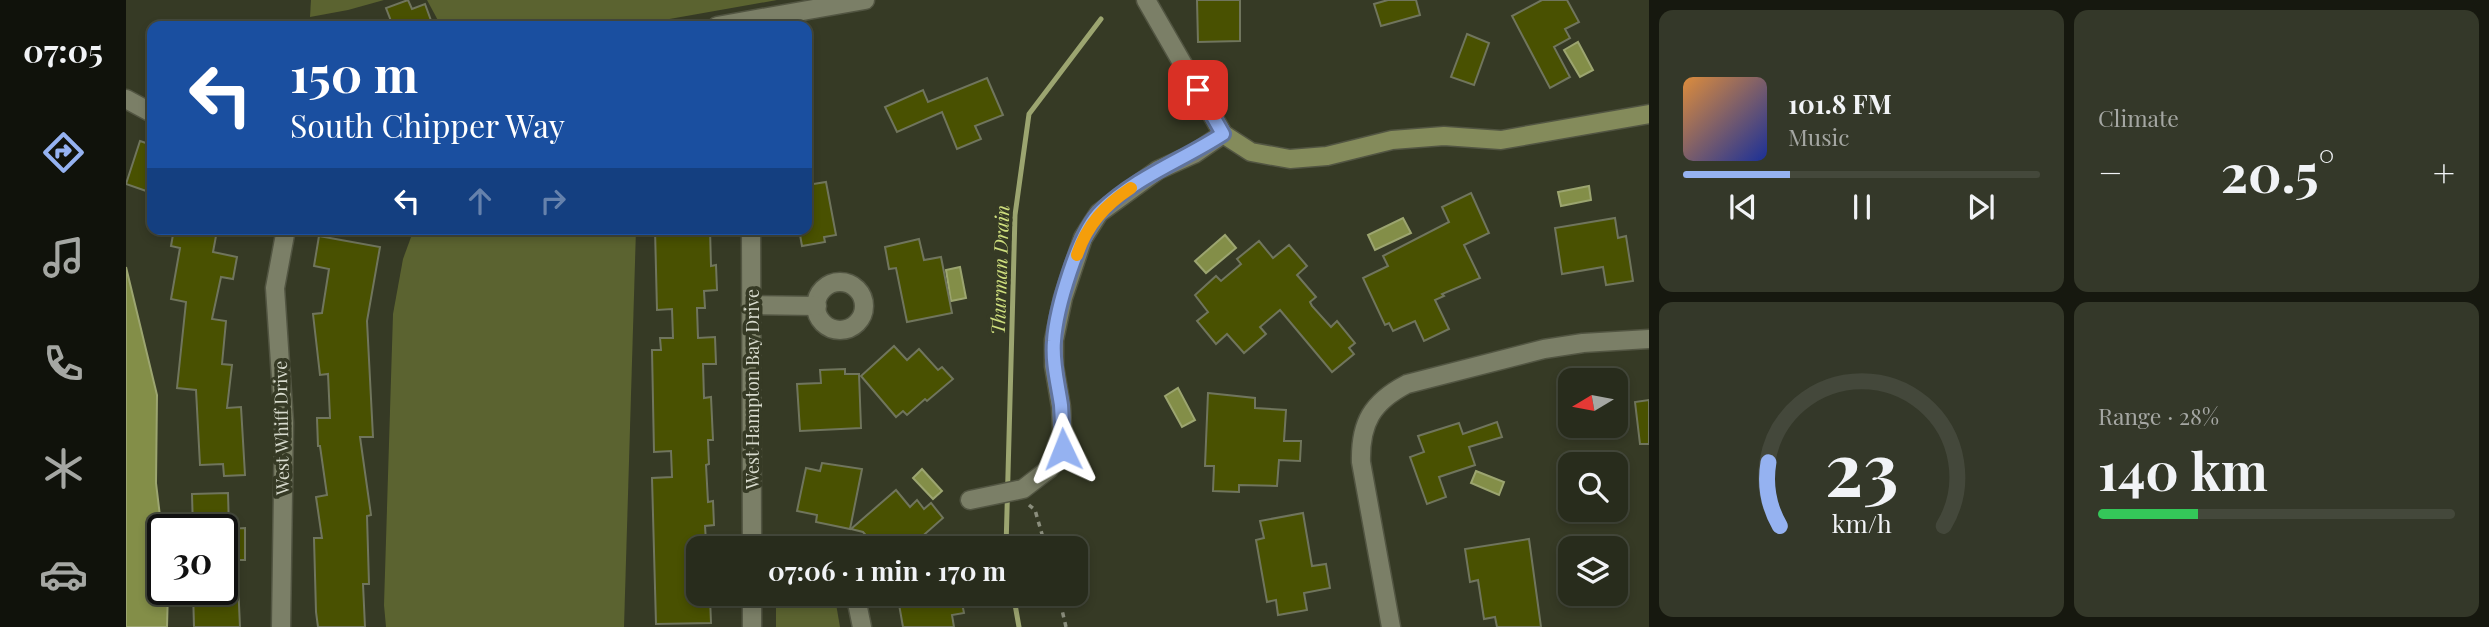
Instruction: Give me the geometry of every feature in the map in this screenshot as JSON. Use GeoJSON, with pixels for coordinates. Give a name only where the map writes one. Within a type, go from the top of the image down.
{"type":"FeatureCollection","features":[{"type":"Feature","properties":{"kind":"street"},"geometry":{"type":"LineString","coordinates":[[752,21],[865,0]]}},
{"type":"Feature","properties":{"kind":"street"},"geometry":{"type":"LineString","coordinates":[[1146,0],[1223,134],[1251,152],[1290,159],[1327,156],[1392,140],[1444,136],[1501,141],[1649,114]]}},
{"type":"Feature","properties":{"kind":"street"},"geometry":{"type":"LineString","coordinates":[[126,99],[147,110]]}},
{"type":"Feature","properties":{"kind":"street"},"geometry":{"type":"LineString","coordinates":[[970,500],[1023,489],[1049,469],[1063,449],[1061,407],[1054,366],[1054,340],[1063,298],[1083,238],[1099,212],[1158,170],[1194,154],[1223,134]]}},
{"type":"Feature","properties":{"kind":"street","name":"West Whiff Drive"},"geometry":{"type":"LineString","coordinates":[[281,627],[284,423],[275,288],[285,235]]}},
{"type":"Feature","properties":{"kind":"street","name":"West Hampton Bay Drive"},"geometry":{"type":"LineString","coordinates":[[751,235],[752,536]]}},
{"type":"Feature","properties":{"kind":"street"},"geometry":{"type":"LineString","coordinates":[[751,305],[817,306]]}},
{"type":"Feature","properties":{"kind":"street"},"geometry":{"type":"LineString","coordinates":[[1391,627],[1361,463],[1360,443],[1365,424],[1375,407],[1389,393],[1407,384],[1544,349],[1583,343],[1649,339]]}},
{"type":"Feature","properties":{"kind":"street"},"geometry":{"type":"LineString","coordinates":[[752,606],[752,627]]}},
{"type":"Feature","properties":{"kind":"street"},"geometry":{"type":"LineString","coordinates":[[858,606],[862,627]]}},
{"type":"Feature","properties":{"kind":"path"},"geometry":{"type":"LineString","coordinates":[[1035,510],[1043,536]]}},
{"type":"Feature","properties":{"kind":"path"},"geometry":{"type":"LineString","coordinates":[[1061,606],[1066,627]]}},
{"type":"Feature","properties":{"kind":"shaded area"},"geometry":{"type":"Polygon","coordinates":[[[311,0],[384,0],[310,17],[311,0]]]}},
{"type":"Feature","properties":{"kind":"shaded area"},"geometry":{"type":"Polygon","coordinates":[[[427,0],[777,0],[658,21],[438,21],[427,0]]]}},
{"type":"Feature","properties":{"kind":"shaded area"},"geometry":{"type":"Polygon","coordinates":[[[1578,42],[1593,70],[1580,77],[1564,50],[1578,42]]]}},
{"type":"Feature","properties":{"kind":"shaded area"},"geometry":{"type":"Polygon","coordinates":[[[1589,186],[1591,200],[1561,206],[1558,192],[1589,186]]]}},
{"type":"Feature","properties":{"kind":"shaded area"},"geometry":{"type":"Polygon","coordinates":[[[1403,218],[1411,233],[1375,250],[1368,235],[1403,218]]]}},
{"type":"Feature","properties":{"kind":"shaded area"},"geometry":{"type":"Polygon","coordinates":[[[412,235],[636,235],[624,627],[386,627],[384,605],[393,314],[403,259],[412,235]]]}},
{"type":"Feature","properties":{"kind":"shaded area"},"geometry":{"type":"Polygon","coordinates":[[[1225,235],[1236,248],[1206,273],[1195,261],[1225,235]]]}},
{"type":"Feature","properties":{"kind":"shaded area"},"geometry":{"type":"Polygon","coordinates":[[[126,267],[157,395],[156,483],[160,514],[147,514],[147,605],[168,605],[167,627],[126,627],[126,267]]]}},
{"type":"Feature","properties":{"kind":"shaded area"},"geometry":{"type":"Polygon","coordinates":[[[960,267],[966,298],[951,301],[946,270],[960,267]]]}},
{"type":"Feature","properties":{"kind":"shaded area"},"geometry":{"type":"Polygon","coordinates":[[[1178,388],[1195,420],[1182,427],[1165,396],[1178,388]]]}},
{"type":"Feature","properties":{"kind":"shaded area"},"geometry":{"type":"Polygon","coordinates":[[[922,469],[942,491],[933,499],[913,478],[922,469]]]}},
{"type":"Feature","properties":{"kind":"shaded area"},"geometry":{"type":"Polygon","coordinates":[[[1476,471],[1504,482],[1499,495],[1471,483],[1476,471]]]}},
{"type":"Feature","properties":{"kind":"shaded area"},"geometry":{"type":"Polygon","coordinates":[[[776,606],[836,606],[840,627],[776,627],[776,606]]]}},
{"type":"Feature","properties":{"kind":"building"},"geometry":{"type":"Polygon","coordinates":[[[408,0],[412,9],[425,4],[431,21],[391,21],[386,8],[408,0]]]}},
{"type":"Feature","properties":{"kind":"building"},"geometry":{"type":"Polygon","coordinates":[[[1197,0],[1240,0],[1240,41],[1198,42],[1197,0]]]}},
{"type":"Feature","properties":{"kind":"building"},"geometry":{"type":"Polygon","coordinates":[[[1388,0],[1416,0],[1420,15],[1381,26],[1374,4],[1388,0]]]}},
{"type":"Feature","properties":{"kind":"building"},"geometry":{"type":"Polygon","coordinates":[[[1542,0],[1567,0],[1579,22],[1565,29],[1570,38],[1554,47],[1570,77],[1550,88],[1512,16],[1542,0]]]}},
{"type":"Feature","properties":{"kind":"building"},"geometry":{"type":"Polygon","coordinates":[[[1467,34],[1489,43],[1474,85],[1451,77],[1467,34]]]}},
{"type":"Feature","properties":{"kind":"building"},"geometry":{"type":"Polygon","coordinates":[[[987,78],[1003,115],[975,126],[981,139],[957,149],[942,112],[897,132],[885,107],[923,90],[928,102],[987,78]]]}},
{"type":"Feature","properties":{"kind":"building"},"geometry":{"type":"Polygon","coordinates":[[[140,141],[147,143],[147,191],[126,184],[140,141]]]}},
{"type":"Feature","properties":{"kind":"building"},"geometry":{"type":"Polygon","coordinates":[[[826,182],[836,235],[824,237],[825,242],[802,246],[800,235],[812,235],[812,184],[826,182]]]}},
{"type":"Feature","properties":{"kind":"building"},"geometry":{"type":"Polygon","coordinates":[[[1471,193],[1489,233],[1464,245],[1480,278],[1442,294],[1444,296],[1435,300],[1449,329],[1424,341],[1415,321],[1393,331],[1389,323],[1385,325],[1363,278],[1388,266],[1383,256],[1449,222],[1442,207],[1471,193]]]}},
{"type":"Feature","properties":{"kind":"building"},"geometry":{"type":"Polygon","coordinates":[[[1615,218],[1618,238],[1626,236],[1633,281],[1606,285],[1603,267],[1562,274],[1555,228],[1615,218]]]}},
{"type":"Feature","properties":{"kind":"building"},"geometry":{"type":"Polygon","coordinates":[[[173,235],[216,236],[213,252],[237,257],[233,279],[221,277],[212,319],[226,321],[222,364],[232,365],[227,408],[241,407],[245,475],[224,476],[223,464],[200,465],[196,390],[177,388],[186,302],[171,299],[180,248],[171,246],[173,235]]]}},
{"type":"Feature","properties":{"kind":"building"},"geometry":{"type":"Polygon","coordinates":[[[655,235],[710,235],[711,266],[716,265],[717,290],[704,291],[705,308],[697,308],[698,338],[715,337],[716,364],[703,364],[704,398],[711,397],[713,440],[708,440],[709,464],[706,465],[708,502],[713,501],[714,525],[705,526],[706,536],[686,536],[686,606],[710,606],[711,623],[656,624],[652,478],[672,477],[671,451],[654,452],[652,350],[661,350],[660,338],[673,338],[672,309],[657,310],[655,235]]]}},
{"type":"Feature","properties":{"kind":"building"},"geometry":{"type":"Polygon","coordinates":[[[319,236],[380,247],[367,321],[373,437],[360,437],[371,515],[367,516],[369,584],[363,584],[365,627],[318,627],[316,612],[314,538],[322,538],[316,497],[327,495],[318,446],[317,418],[330,418],[328,374],[320,375],[313,314],[322,313],[329,269],[314,266],[319,236]]]}},
{"type":"Feature","properties":{"kind":"building"},"geometry":{"type":"Polygon","coordinates":[[[919,239],[924,260],[941,257],[952,313],[907,322],[896,268],[889,269],[885,247],[919,239]]]}},
{"type":"Feature","properties":{"kind":"building"},"geometry":{"type":"Polygon","coordinates":[[[1259,241],[1273,258],[1289,245],[1307,266],[1297,275],[1316,297],[1310,302],[1312,306],[1331,327],[1337,321],[1355,343],[1349,348],[1354,354],[1332,372],[1280,310],[1260,327],[1266,334],[1244,353],[1227,334],[1216,344],[1197,321],[1208,312],[1195,295],[1216,276],[1221,281],[1241,264],[1237,259],[1259,241]]]}},
{"type":"Feature","properties":{"kind":"building"},"geometry":{"type":"Polygon","coordinates":[[[894,346],[907,360],[919,349],[938,370],[942,367],[953,379],[907,415],[903,411],[896,417],[861,376],[894,346]]]}},
{"type":"Feature","properties":{"kind":"building"},"geometry":{"type":"Polygon","coordinates":[[[845,369],[845,374],[859,374],[861,428],[800,431],[797,384],[821,383],[820,370],[845,369]]]}},
{"type":"Feature","properties":{"kind":"building"},"geometry":{"type":"Polygon","coordinates":[[[1208,393],[1255,398],[1255,408],[1286,410],[1284,441],[1301,441],[1300,461],[1279,460],[1277,486],[1239,485],[1239,492],[1213,491],[1214,466],[1205,466],[1208,393]]]}},
{"type":"Feature","properties":{"kind":"building"},"geometry":{"type":"Polygon","coordinates":[[[1649,400],[1649,444],[1640,444],[1635,402],[1649,400]]]}},
{"type":"Feature","properties":{"kind":"building"},"geometry":{"type":"Polygon","coordinates":[[[1497,422],[1502,437],[1469,447],[1475,465],[1439,477],[1446,497],[1427,504],[1410,457],[1424,452],[1418,436],[1459,423],[1463,434],[1497,422]]]}},
{"type":"Feature","properties":{"kind":"building"},"geometry":{"type":"Polygon","coordinates":[[[822,463],[862,469],[850,529],[816,522],[817,515],[797,511],[806,468],[820,471],[822,463]]]}},
{"type":"Feature","properties":{"kind":"building"},"geometry":{"type":"Polygon","coordinates":[[[896,490],[910,507],[917,500],[924,509],[931,503],[943,518],[923,536],[866,536],[863,532],[851,529],[896,490]]]}},
{"type":"Feature","properties":{"kind":"building"},"geometry":{"type":"Polygon","coordinates":[[[228,493],[229,514],[193,514],[192,494],[228,493]]]}},
{"type":"Feature","properties":{"kind":"building"},"geometry":{"type":"Polygon","coordinates":[[[1303,513],[1312,566],[1326,564],[1330,588],[1304,593],[1307,610],[1278,615],[1276,600],[1267,602],[1256,540],[1264,538],[1260,521],[1303,513]]]}},
{"type":"Feature","properties":{"kind":"building"},"geometry":{"type":"Polygon","coordinates":[[[238,528],[245,528],[245,560],[238,560],[238,528]]]}},
{"type":"Feature","properties":{"kind":"building"},"geometry":{"type":"Polygon","coordinates":[[[1529,539],[1541,627],[1497,627],[1495,617],[1484,619],[1478,580],[1470,582],[1465,549],[1529,539]]]}},
{"type":"Feature","properties":{"kind":"building"},"geometry":{"type":"Polygon","coordinates":[[[238,582],[240,627],[194,627],[193,605],[238,605],[238,582]]]}},
{"type":"Feature","properties":{"kind":"building"},"geometry":{"type":"Polygon","coordinates":[[[899,606],[963,606],[964,613],[952,615],[954,627],[903,627],[899,606]]]}},
{"type":"Feature","properties":{"kind":"waterway","name":"Thurman Drain"},"geometry":{"type":"LineString","coordinates":[[1006,536],[1015,215],[1029,114],[1101,19]]}},
{"type":"Feature","properties":{"kind":"waterway","name":"Thurman Drain"},"geometry":{"type":"LineString","coordinates":[[1015,606],[1019,627]]}},
{"type":"Feature","properties":{"kind":"slow traffic"},"geometry":{"type":"LineString","coordinates":[[1077,255],[1083,238],[1099,212],[1131,188]]}},
{"type":"Feature","properties":{"kind":"route"},"geometry":{"type":"LineString","coordinates":[[1063,449],[1061,407],[1054,366],[1054,340],[1063,298],[1083,238],[1099,212],[1126,191],[1158,170],[1194,154],[1223,134],[1198,90]]}}]}
